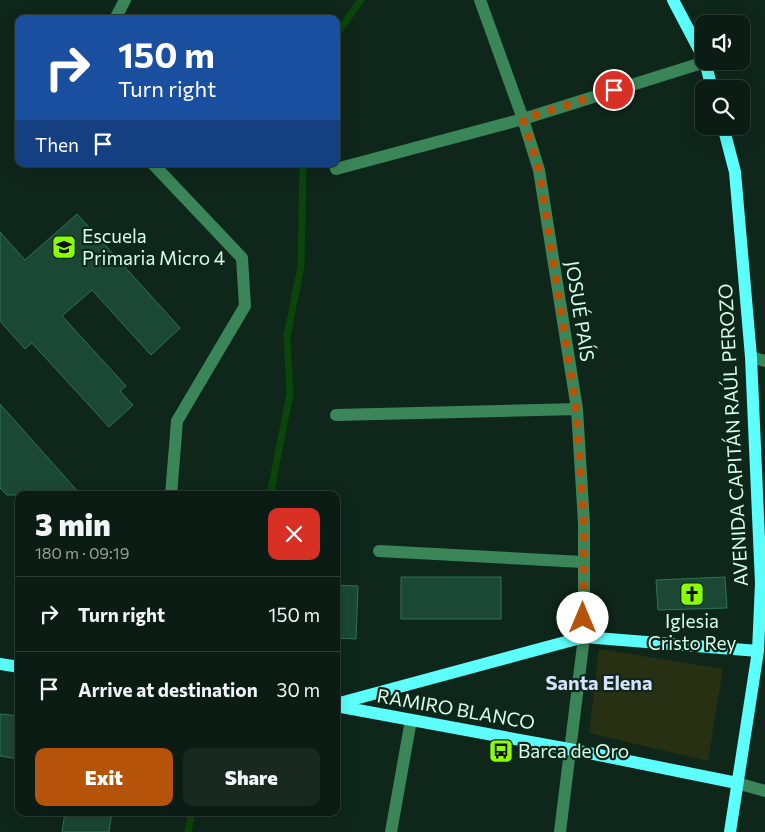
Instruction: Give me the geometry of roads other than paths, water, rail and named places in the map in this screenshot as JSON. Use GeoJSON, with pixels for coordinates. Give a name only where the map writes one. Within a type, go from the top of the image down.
{"type":"FeatureCollection","features":[{"type":"Feature","properties":{"kind":"main road"},"geometry":{"type":"LineString","coordinates":[[673,0],[695,42]]}},
{"type":"Feature","properties":{"kind":"main road","name":"AVENIDA CAPITÁN RAÚL PEROZO"},"geometry":{"type":"LineString","coordinates":[[725,135],[735,172],[751,357],[761,583],[758,651],[730,832]]}},
{"type":"Feature","properties":{"kind":"main road"},"geometry":{"type":"LineString","coordinates":[[340,704],[584,637],[758,651]]}},
{"type":"Feature","properties":{"kind":"main road"},"geometry":{"type":"LineString","coordinates":[[0,664],[15,666]]}},
{"type":"Feature","properties":{"kind":"main road","name":"RAMIRO BLANCO"},"geometry":{"type":"LineString","coordinates":[[340,706],[737,783]]}},
{"type":"Feature","properties":{"kind":"street"},"geometry":{"type":"LineString","coordinates":[[117,15],[125,0]]}},
{"type":"Feature","properties":{"kind":"street","name":"JOSUÉ PAÍS"},"geometry":{"type":"LineString","coordinates":[[480,0],[523,119],[539,170],[576,409],[584,523],[584,637],[569,749]]}},
{"type":"Feature","properties":{"kind":"street"},"geometry":{"type":"LineString","coordinates":[[336,169],[523,119],[695,64]]}},
{"type":"Feature","properties":{"kind":"street"},"geometry":{"type":"LineString","coordinates":[[156,167],[242,258],[245,306],[177,421],[172,491]]}},
{"type":"Feature","properties":{"kind":"street"},"geometry":{"type":"LineString","coordinates":[[751,357],[765,361]]}},
{"type":"Feature","properties":{"kind":"street"},"geometry":{"type":"LineString","coordinates":[[336,415],[576,409]]}},
{"type":"Feature","properties":{"kind":"street"},"geometry":{"type":"LineString","coordinates":[[379,551],[583,562]]}},
{"type":"Feature","properties":{"kind":"street"},"geometry":{"type":"LineString","coordinates":[[391,832],[411,720]]}},
{"type":"Feature","properties":{"kind":"street"},"geometry":{"type":"LineString","coordinates":[[560,832],[569,749]]}},
{"type":"Feature","properties":{"kind":"street"},"geometry":{"type":"LineString","coordinates":[[737,783],[765,791]]}},
{"type":"Feature","properties":{"kind":"waterway"},"geometry":{"type":"LineString","coordinates":[[340,29],[361,0]]}},
{"type":"Feature","properties":{"kind":"waterway"},"geometry":{"type":"LineString","coordinates":[[271,491],[290,394],[287,336],[301,266],[303,167]]}},
{"type":"Feature","properties":{"kind":"waterway"},"geometry":{"type":"LineString","coordinates":[[188,832],[191,816]]}},
{"type":"Feature","properties":{"kind":"place","name":"Escuela Primaria Micro 4"},"geometry":{"type":"Point","coordinates":[64,247]}},
{"type":"Feature","properties":{"kind":"place","name":"Iglesia Cristo Rey"},"geometry":{"type":"Point","coordinates":[692,594]}},
{"type":"Feature","properties":{"kind":"place","name":"Barca de Oro"},"geometry":{"type":"Point","coordinates":[501,751]}},
{"type":"Feature","properties":{"kind":"district","name":"Santa Elena"},"geometry":{"type":"Point","coordinates":[599,683]}}]}
